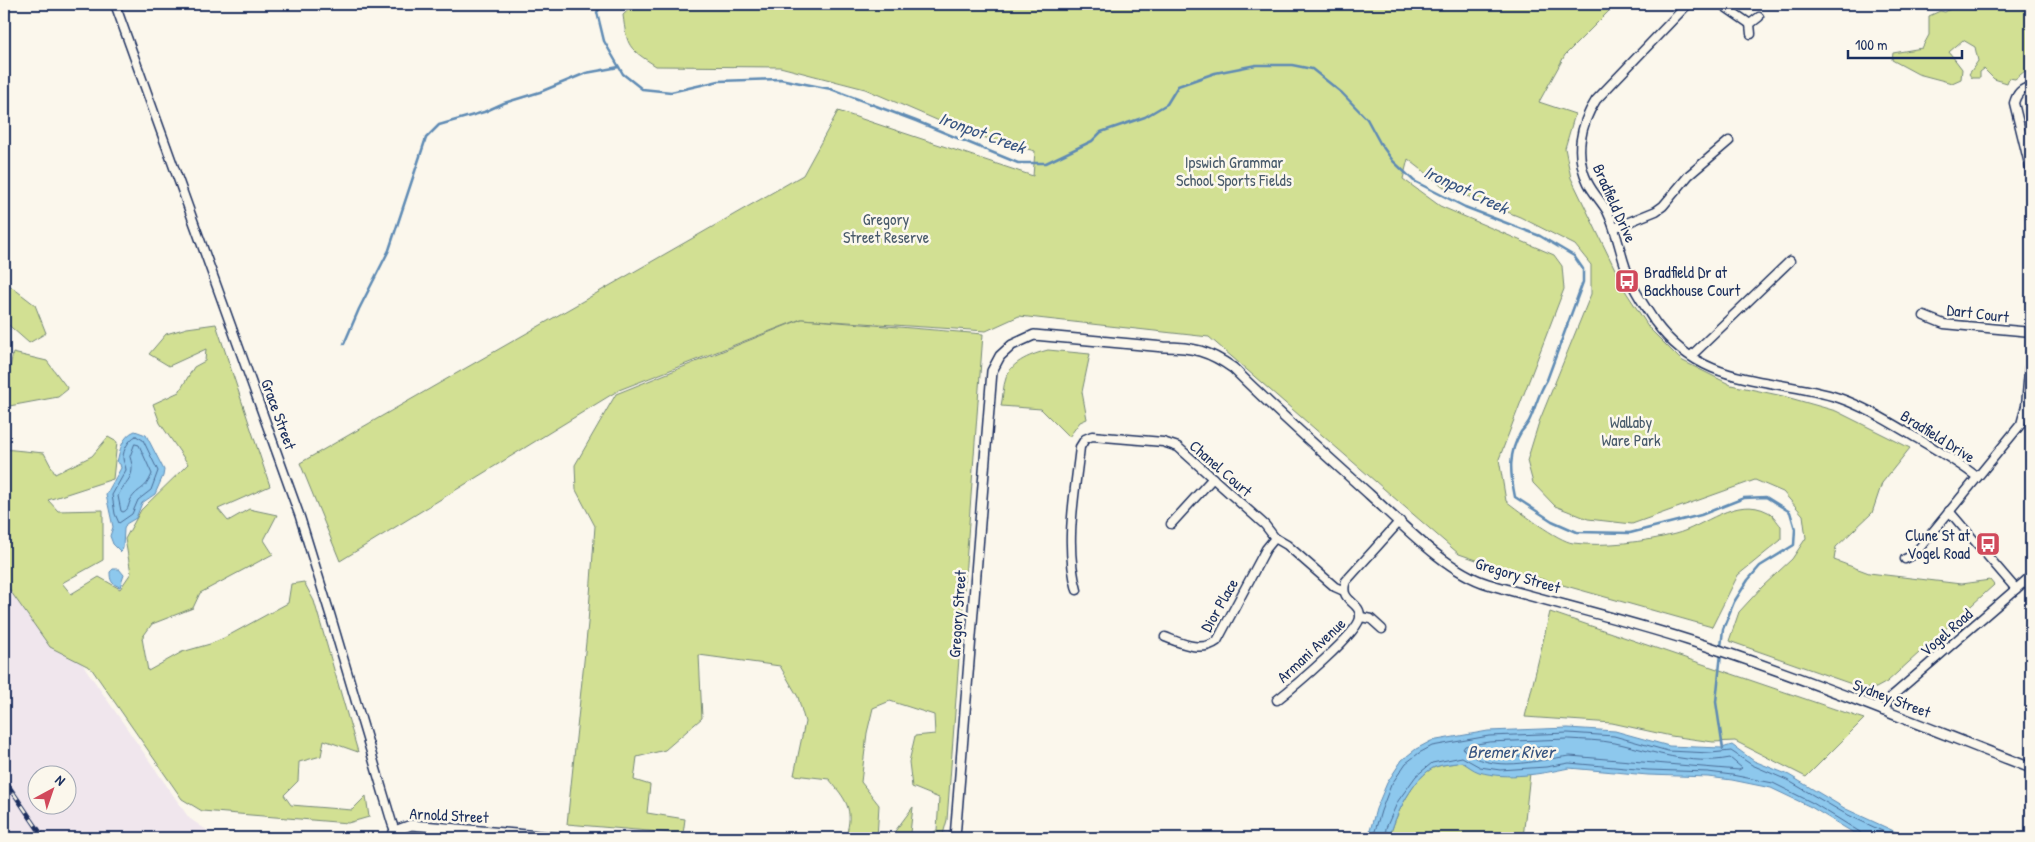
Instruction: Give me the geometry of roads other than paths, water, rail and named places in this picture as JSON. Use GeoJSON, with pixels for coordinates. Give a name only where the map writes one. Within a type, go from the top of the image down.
{"type":"FeatureCollection","features":[{"type":"Feature","properties":{"kind":"main road","name":"Gregory Street"},"geometry":{"type":"LineString","coordinates":[[955,838],[991,392],[1000,367],[1011,353],[1027,344],[1050,338],[1164,347],[1208,358],[1257,391],[1452,567],[1476,581],[1688,640],[1741,658]]}},
{"type":"Feature","properties":{"kind":"main road","name":"Sydney Street"},"geometry":{"type":"LineString","coordinates":[[1741,658],[2031,768]]}},
{"type":"Feature","properties":{"kind":"main road","name":"Arnold Street"},"geometry":{"type":"LineString","coordinates":[[393,834],[411,825],[561,838]]}},
{"type":"Feature","properties":{"kind":"street","name":"Grace Street"},"geometry":{"type":"LineString","coordinates":[[116,4],[297,509],[330,614],[393,834]]}},
{"type":"Feature","properties":{"kind":"street","name":"Bradfield Drive"},"geometry":{"type":"LineString","coordinates":[[1688,4],[1596,100],[1585,118],[1580,147],[1582,166],[1588,182],[1614,228],[1633,286],[1656,323],[1677,346],[1718,372],[1755,382],[1839,398],[1878,416],[1961,464],[1977,477]]}},
{"type":"Feature","properties":{"kind":"street"},"geometry":{"type":"LineString","coordinates":[[1721,4],[1750,24],[1751,34]]}},
{"type":"Feature","properties":{"kind":"street"},"geometry":{"type":"LineString","coordinates":[[1750,24],[1759,17]]}},
{"type":"Feature","properties":{"kind":"street"},"geometry":{"type":"LineString","coordinates":[[2031,86],[2022,89],[2016,95],[2014,104],[2031,172]]}},
{"type":"Feature","properties":{"kind":"street"},"geometry":{"type":"LineString","coordinates":[[1614,228],[1656,211],[1663,206],[1689,175],[1728,141]]}},
{"type":"Feature","properties":{"kind":"street"},"geometry":{"type":"LineString","coordinates":[[1691,356],[1790,261]]}},
{"type":"Feature","properties":{"kind":"street","name":"Dart Court"},"geometry":{"type":"LineString","coordinates":[[1924,316],[1944,324],[2031,332]]}},
{"type":"Feature","properties":{"kind":"street"},"geometry":{"type":"LineString","coordinates":[[1905,559],[1913,555],[1922,545],[2021,424],[2026,406],[2031,347]]}},
{"type":"Feature","properties":{"kind":"street","name":"Chanel Court"},"geometry":{"type":"LineString","coordinates":[[1077,590],[1072,572],[1072,521],[1080,447],[1085,439],[1092,436],[1168,443],[1182,451],[1265,524],[1275,538],[1287,545],[1335,587],[1344,590]]}},
{"type":"Feature","properties":{"kind":"street"},"geometry":{"type":"LineString","coordinates":[[1171,524],[1212,478]]}},
{"type":"Feature","properties":{"kind":"street"},"geometry":{"type":"LineString","coordinates":[[1949,511],[2016,589]]}},
{"type":"Feature","properties":{"kind":"street","name":"Armani Avenue"},"geometry":{"type":"LineString","coordinates":[[1277,700],[1310,672],[1357,627],[1360,617],[1358,609],[1349,600],[1344,590],[1346,581],[1400,521]]}},
{"type":"Feature","properties":{"kind":"street","name":"Dior Place"},"geometry":{"type":"LineString","coordinates":[[1165,637],[1185,645],[1199,647],[1217,641],[1266,549],[1275,538]]}},
{"type":"Feature","properties":{"kind":"street","name":"Vogel Road"},"geometry":{"type":"LineString","coordinates":[[1883,711],[1891,697],[2031,576]]}},
{"type":"Feature","properties":{"kind":"street","name":"Armani Avenue"},"geometry":{"type":"LineString","coordinates":[[1360,617],[1371,619],[1382,629]]}},
{"type":"Feature","properties":{"kind":"water"},"geometry":{"type":"Polygon","coordinates":[[[135,431],[146,435],[164,470],[155,494],[142,503],[136,518],[126,524],[121,552],[113,544],[110,536],[113,527],[106,495],[121,468],[117,462],[122,444],[127,436],[135,431]]]}},
{"type":"Feature","properties":{"kind":"water"},"geometry":{"type":"Polygon","coordinates":[[[113,569],[119,569],[124,575],[120,587],[115,585],[111,579],[110,572],[113,569]]]}},
{"type":"Feature","properties":{"kind":"water","name":"Bremer River"},"geometry":{"type":"Polygon","coordinates":[[[1568,728],[1615,731],[1669,746],[1722,748],[1732,745],[1754,761],[1789,775],[1846,809],[1909,838],[1862,838],[1811,807],[1771,788],[1732,780],[1569,768],[1536,774],[1501,776],[1479,772],[1462,762],[1438,766],[1427,772],[1406,798],[1395,820],[1390,838],[1368,838],[1376,809],[1387,783],[1402,760],[1416,749],[1431,741],[1488,731],[1568,728]]]}},
{"type":"Feature","properties":{"kind":"waterway","name":"Ironpot Creek"},"geometry":{"type":"LineString","coordinates":[[604,4],[597,12],[604,41],[623,74],[642,89],[671,92],[719,81],[780,79],[831,89],[916,121],[1018,163],[1046,163],[1092,141],[1101,132],[1145,117],[1167,104],[1178,86],[1215,73],[1256,65],[1292,65],[1312,69],[1342,93],[1367,119],[1380,143],[1393,161],[1414,181],[1465,207],[1540,236],[1574,256],[1583,269],[1583,282],[1547,380],[1529,421],[1521,432],[1514,448],[1511,471],[1515,497],[1552,521],[1577,532],[1630,533],[1701,515],[1744,498],[1766,497],[1790,512],[1795,529],[1794,545],[1760,566],[1748,580],[1734,602],[1723,629],[1721,647]]}},
{"type":"Feature","properties":{"kind":"waterway"},"geometry":{"type":"LineString","coordinates":[[344,344],[359,309],[389,250],[426,138],[439,125],[484,112],[586,73],[619,67]]}},
{"type":"Feature","properties":{"kind":"waterway","name":"Ironpot Creek"},"geometry":{"type":"LineString","coordinates":[[1721,653],[1716,702],[1723,749]]}},
{"type":"Feature","properties":{"kind":"railway"},"geometry":{"type":"LineString","coordinates":[[4,779],[44,838]]}},
{"type":"Feature","properties":{"kind":"place","name":"Bradfield Dr at Backhouse Court"},"geometry":{"type":"Point","coordinates":[1627,281]}},
{"type":"Feature","properties":{"kind":"place","name":"Clune St at Vogel Road"},"geometry":{"type":"Point","coordinates":[1988,544]}},
{"type":"Feature","properties":{"kind":"park label","name":"Ipswich Grammar School Sports Fields"},"geometry":{"type":"Point","coordinates":[1234,171]}},
{"type":"Feature","properties":{"kind":"park label","name":"Gregory Street Reserve"},"geometry":{"type":"Point","coordinates":[886,228]}},
{"type":"Feature","properties":{"kind":"park label","name":"Wallaby Ware Park"},"geometry":{"type":"Point","coordinates":[1631,431]}}]}
